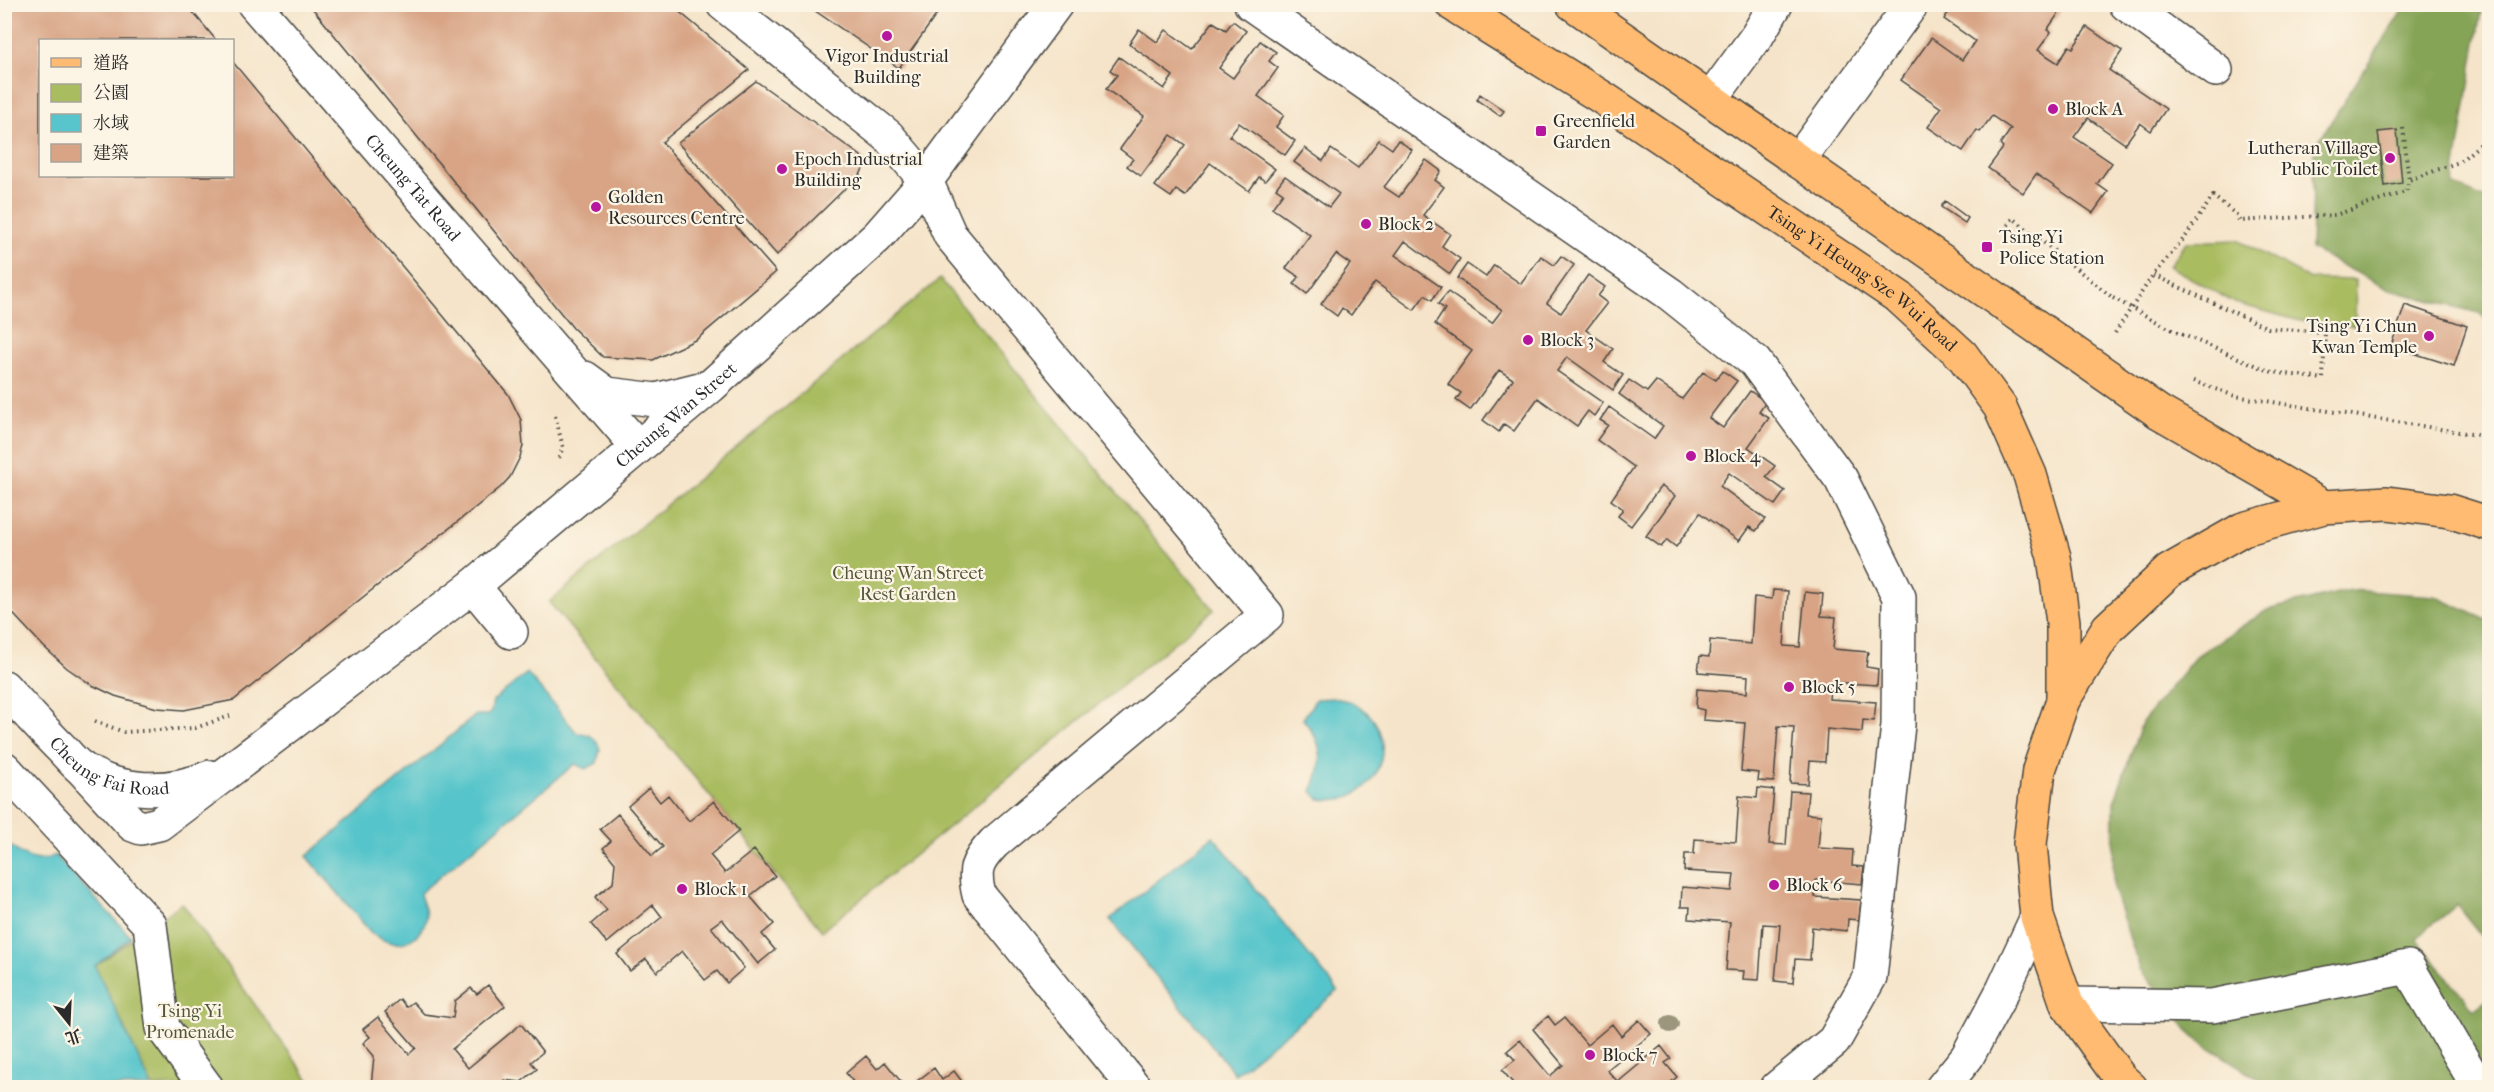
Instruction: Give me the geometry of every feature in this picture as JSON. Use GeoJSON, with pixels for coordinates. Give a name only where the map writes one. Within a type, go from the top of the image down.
{"type":"FeatureCollection","features":[{"type":"Feature","properties":{"kind":"main road","name":"Tsing Yi Heung Sze Wui Road"},"geometry":{"type":"LineString","coordinates":[[1452,4],[1603,98],[1900,298],[1962,354],[2000,407],[2030,475],[2054,557],[2063,622],[2063,700]]}},
{"type":"Feature","properties":{"kind":"main road"},"geometry":{"type":"LineString","coordinates":[[1573,4],[2159,412],[2324,507]]}},
{"type":"Feature","properties":{"kind":"main road"},"geometry":{"type":"LineString","coordinates":[[2131,1088],[2120,1078],[2067,1004],[2037,917],[2030,844],[2039,770],[2063,700],[2108,628],[2169,571],[2243,529],[2324,507],[2387,503],[2449,511],[2490,524]]}},
{"type":"Feature","properties":{"kind":"street","name":"Cheung Tat Road"},"geometry":{"type":"LineString","coordinates":[[254,4],[638,447]]}},
{"type":"Feature","properties":{"kind":"street"},"geometry":{"type":"LineString","coordinates":[[723,4],[888,136],[926,181],[950,235],[1267,615],[994,843],[980,858],[974,877],[979,895],[1135,1088]]}},
{"type":"Feature","properties":{"kind":"street","name":"Cheung Wan Street"},"geometry":{"type":"LineString","coordinates":[[236,765],[473,586],[711,386],[877,237],[926,181],[1056,4]]}},
{"type":"Feature","properties":{"kind":"street"},"geometry":{"type":"LineString","coordinates":[[1251,4],[1670,294],[1755,362],[1840,479],[1899,597],[1898,725],[1870,977],[1834,1041],[1777,1088]]}},
{"type":"Feature","properties":{"kind":"street"},"geometry":{"type":"LineString","coordinates":[[1711,99],[1757,36],[1776,4]]}},
{"type":"Feature","properties":{"kind":"street"},"geometry":{"type":"LineString","coordinates":[[1798,161],[1912,4]]}},
{"type":"Feature","properties":{"kind":"street"},"geometry":{"type":"LineString","coordinates":[[2126,4],[2216,70]]}},
{"type":"Feature","properties":{"kind":"street","name":"Cheung Tat Road"},"geometry":{"type":"LineString","coordinates":[[573,370],[607,393],[656,400],[711,386]]}},
{"type":"Feature","properties":{"kind":"street"},"geometry":{"type":"LineString","coordinates":[[473,586],[510,632]]}},
{"type":"Feature","properties":{"kind":"street","name":"Cheung Fai Road"},"geometry":{"type":"LineString","coordinates":[[4,687],[80,767],[100,778],[126,787],[146,790],[171,789],[192,784],[236,765]]}},
{"type":"Feature","properties":{"kind":"street"},"geometry":{"type":"LineString","coordinates":[[4,768],[150,925],[164,1028],[207,1088]]}},
{"type":"Feature","properties":{"kind":"street"},"geometry":{"type":"LineString","coordinates":[[1942,1088],[1967,1057],[2003,990],[2037,917]]}},
{"type":"Feature","properties":{"kind":"street"},"geometry":{"type":"LineString","coordinates":[[2067,1004],[2212,1006],[2408,966],[2480,1088]]}},
{"type":"Feature","properties":{"kind":"path"},"geometry":{"type":"LineString","coordinates":[[2123,340],[2114,333],[2153,275],[2186,236],[2213,196],[2238,216],[2239,221],[2335,215],[2406,192],[2409,180],[2403,128]]}},
{"type":"Feature","properties":{"kind":"path"},"geometry":{"type":"LineString","coordinates":[[2409,180],[2459,162],[2490,134]]}},
{"type":"Feature","properties":{"kind":"path"},"geometry":{"type":"LineString","coordinates":[[2008,225],[2013,218],[2113,298],[2176,332],[2272,372],[2323,379],[2325,332],[2268,328],[2153,275]]}},
{"type":"Feature","properties":{"kind":"path"},"geometry":{"type":"LineString","coordinates":[[2186,379],[2235,396],[2490,437]]}},
{"type":"Feature","properties":{"kind":"path"},"geometry":{"type":"LineString","coordinates":[[554,412],[563,447],[555,469]]}},
{"type":"Feature","properties":{"kind":"path"},"geometry":{"type":"LineString","coordinates":[[86,718],[124,732],[195,728],[240,713]]}},
{"type":"Feature","properties":{"kind":"green space"},"geometry":{"type":"Polygon","coordinates":[[[2406,5],[2478,5],[2481,11],[2453,185],[2489,200],[2489,322],[2479,313],[2390,290],[2311,249],[2314,148],[2406,5]]]}},
{"type":"Feature","properties":{"kind":"green space"},"geometry":{"type":"Polygon","coordinates":[[[2237,240],[2310,279],[2356,280],[2355,326],[2300,321],[2235,303],[2169,266],[2186,242],[2237,240]]]}},
{"type":"Feature","properties":{"kind":"green space","name":"Cheung Wan Street Rest Garden"},"geometry":{"type":"Polygon","coordinates":[[[940,279],[1214,610],[822,931],[549,602],[940,279]]]}},
{"type":"Feature","properties":{"kind":"green space"},"geometry":{"type":"Polygon","coordinates":[[[2350,590],[2434,596],[2489,621],[2489,945],[2457,905],[2416,938],[2474,1010],[2489,998],[2489,1071],[2453,1087],[2283,1088],[2265,1083],[2193,1037],[2140,969],[2113,888],[2114,802],[2142,722],[2196,656],[2267,610],[2350,590]]]}},
{"type":"Feature","properties":{"kind":"green space","name":"Tsing Yi Promenade"},"geometry":{"type":"Polygon","coordinates":[[[182,903],[314,1087],[152,1087],[95,966],[182,903]]]}},
{"type":"Feature","properties":{"kind":"water"},"geometry":{"type":"Polygon","coordinates":[[[527,673],[577,733],[589,735],[596,741],[600,749],[597,763],[586,769],[575,764],[420,893],[426,916],[423,927],[416,936],[405,942],[393,943],[372,934],[307,856],[476,715],[488,715],[491,712],[493,701],[527,673]]]}},
{"type":"Feature","properties":{"kind":"water"},"geometry":{"type":"Polygon","coordinates":[[[1335,698],[1351,702],[1369,715],[1379,730],[1382,747],[1380,764],[1371,780],[1358,792],[1341,799],[1319,799],[1312,791],[1319,771],[1319,745],[1303,719],[1316,699],[1335,698]]]}},
{"type":"Feature","properties":{"kind":"water"},"geometry":{"type":"Polygon","coordinates":[[[1213,836],[1338,991],[1235,1074],[1110,919],[1213,836]]]}},
{"type":"Feature","properties":{"kind":"water"},"geometry":{"type":"Polygon","coordinates":[[[4,840],[15,850],[28,857],[41,860],[55,855],[131,937],[95,966],[152,1087],[5,1087],[4,840]]]}},
{"type":"Feature","properties":{"kind":"building"},"geometry":{"type":"Polygon","coordinates":[[[4,4],[186,4],[215,39],[39,39],[39,177],[234,177],[234,63],[508,394],[521,420],[523,446],[520,457],[510,477],[501,487],[234,700],[184,710],[157,708],[115,696],[92,685],[67,668],[4,604],[4,4]]]}},
{"type":"Feature","properties":{"kind":"building","name":"Golden Resources Centre"},"geometry":{"type":"Polygon","coordinates":[[[309,4],[670,4],[749,70],[662,142],[776,272],[697,339],[653,360],[603,357],[573,328],[309,4]]]}},
{"type":"Feature","properties":{"kind":"building","name":"Vigor Industrial Building"},"geometry":{"type":"Polygon","coordinates":[[[805,4],[944,4],[899,68],[805,4]]]}},
{"type":"Feature","properties":{"kind":"building","name":"Block A"},"geometry":{"type":"Polygon","coordinates":[[[1954,4],[2054,4],[2061,10],[2047,30],[2051,32],[2038,50],[2058,63],[2069,46],[2073,48],[2087,27],[2122,51],[2109,70],[2166,109],[2151,131],[2140,123],[2125,144],[2088,118],[2074,137],[2112,163],[2097,184],[2108,192],[2093,213],[2036,174],[2023,193],[1988,168],[2003,148],[2000,145],[2011,129],[1992,116],[1980,132],[1977,130],[1963,151],[1928,127],[1941,108],[1901,80],[1931,38],[1962,60],[1975,41],[1944,19],[1954,4]]]}},
{"type":"Feature","properties":{"kind":"building"},"geometry":{"type":"Polygon","coordinates":[[[1233,21],[1246,31],[1219,68],[1233,78],[1260,41],[1276,52],[1269,61],[1278,68],[1258,96],[1284,115],[1276,127],[1295,141],[1285,155],[1239,123],[1229,136],[1275,169],[1265,181],[1259,177],[1249,191],[1210,163],[1185,196],[1176,190],[1171,197],[1155,186],[1185,145],[1171,135],[1141,176],[1127,166],[1133,159],[1120,149],[1144,116],[1106,89],[1117,75],[1110,70],[1119,57],[1164,89],[1173,76],[1129,44],[1139,29],[1157,42],[1166,30],[1192,49],[1213,22],[1226,30],[1233,21]]]}},
{"type":"Feature","properties":{"kind":"building","name":"Epoch Industrial Building"},"geometry":{"type":"Polygon","coordinates":[[[756,81],[861,156],[865,164],[861,173],[777,255],[678,143],[756,81]]]}},
{"type":"Feature","properties":{"kind":"building"},"geometry":{"type":"Polygon","coordinates":[[[1480,94],[1504,111],[1500,116],[1477,100],[1480,94]]]}},
{"type":"Feature","properties":{"kind":"building","name":"Lutheran Village Public Toilet"},"geometry":{"type":"Polygon","coordinates":[[[2397,130],[2402,183],[2385,186],[2378,132],[2397,130]]]}},
{"type":"Feature","properties":{"kind":"building","name":"Block 2"},"geometry":{"type":"Polygon","coordinates":[[[1379,140],[1392,149],[1398,140],[1412,150],[1384,187],[1399,197],[1426,160],[1441,171],[1435,180],[1444,187],[1423,215],[1450,234],[1442,246],[1460,259],[1450,274],[1405,241],[1395,255],[1441,287],[1432,300],[1425,295],[1414,310],[1375,282],[1351,315],[1342,308],[1337,316],[1321,304],[1350,264],[1336,254],[1307,294],[1294,284],[1299,277],[1286,268],[1310,235],[1272,208],[1283,193],[1276,188],[1285,176],[1329,207],[1339,194],[1294,162],[1305,148],[1323,161],[1331,149],[1358,168],[1379,140]]]}},
{"type":"Feature","properties":{"kind":"building"},"geometry":{"type":"Polygon","coordinates":[[[1945,201],[1968,218],[1965,223],[1941,207],[1945,201]]]}},
{"type":"Feature","properties":{"kind":"building","name":"Block 3"},"geometry":{"type":"Polygon","coordinates":[[[1541,256],[1554,265],[1561,256],[1574,265],[1547,303],[1561,313],[1588,275],[1605,287],[1598,296],[1607,303],[1586,330],[1613,349],[1604,362],[1623,375],[1613,390],[1567,357],[1557,371],[1603,403],[1594,416],[1588,411],[1577,426],[1538,398],[1514,431],[1504,424],[1499,432],[1483,420],[1513,379],[1499,370],[1470,410],[1456,400],[1461,393],[1448,384],[1472,351],[1435,324],[1445,309],[1438,304],[1448,292],[1492,323],[1502,310],[1457,278],[1467,264],[1486,277],[1494,265],[1521,284],[1541,256]]]}},
{"type":"Feature","properties":{"kind":"building","name":"Tsing Yi Chun Kwan Temple"},"geometry":{"type":"Polygon","coordinates":[[[2405,305],[2467,326],[2454,366],[2391,346],[2405,305]]]}},
{"type":"Feature","properties":{"kind":"building","name":"Block 4"},"geometry":{"type":"Polygon","coordinates":[[[1723,371],[1737,381],[1709,418],[1723,428],[1750,391],[1766,402],[1759,412],[1769,418],[1748,447],[1775,466],[1766,477],[1785,491],[1775,505],[1729,473],[1720,486],[1765,519],[1756,531],[1749,527],[1739,541],[1700,513],[1676,547],[1667,540],[1661,547],[1646,536],[1675,496],[1661,486],[1631,526],[1618,516],[1623,509],[1611,500],[1634,467],[1597,440],[1608,425],[1600,420],[1609,407],[1654,439],[1663,426],[1619,394],[1629,380],[1647,392],[1656,381],[1682,399],[1703,372],[1716,380],[1723,371]]]}},
{"type":"Feature","properties":{"kind":"building","name":"Block 5"},"geometry":{"type":"Polygon","coordinates":[[[1773,590],[1788,591],[1784,646],[1800,647],[1805,592],[1823,594],[1821,616],[1836,617],[1833,649],[1868,652],[1866,667],[1878,669],[1877,685],[1831,682],[1829,699],[1876,702],[1874,721],[1863,720],[1862,732],[1827,729],[1825,762],[1810,761],[1808,784],[1790,783],[1794,727],[1778,726],[1774,782],[1758,781],[1759,773],[1741,771],[1745,723],[1703,720],[1704,710],[1696,708],[1697,689],[1747,693],[1748,676],[1698,672],[1700,656],[1709,657],[1710,640],[1751,644],[1754,597],[1772,599],[1773,590]]]}},
{"type":"Feature","properties":{"kind":"building","name":"Block 1"},"geometry":{"type":"Polygon","coordinates":[[[649,788],[660,802],[668,795],[689,821],[714,801],[739,831],[710,855],[725,873],[754,850],[775,876],[750,896],[774,924],[762,934],[775,950],[758,964],[722,919],[711,927],[744,968],[727,983],[717,971],[705,980],[682,951],[657,972],[646,959],[630,971],[617,954],[662,917],[653,905],[607,943],[591,924],[607,910],[595,897],[613,883],[615,863],[603,848],[611,841],[600,829],[618,814],[652,856],[663,847],[628,806],[649,788]]]}},
{"type":"Feature","properties":{"kind":"building","name":"Block 6"},"geometry":{"type":"Polygon","coordinates":[[[1758,788],[1774,790],[1769,844],[1786,845],[1790,791],[1808,792],[1806,814],[1821,815],[1818,848],[1853,850],[1852,866],[1864,867],[1862,884],[1816,880],[1815,897],[1861,900],[1859,920],[1848,919],[1847,931],[1812,927],[1810,960],[1795,959],[1793,983],[1775,981],[1780,925],[1763,924],[1759,980],[1743,979],[1744,971],[1726,970],[1730,922],[1689,919],[1690,907],[1681,907],[1682,887],[1732,891],[1734,874],[1684,871],[1685,854],[1694,854],[1695,839],[1736,842],[1739,796],[1757,798],[1758,788]]]}},
{"type":"Feature","properties":{"kind":"building"},"geometry":{"type":"Polygon","coordinates":[[[488,985],[505,1006],[452,1049],[468,1068],[521,1024],[543,1052],[531,1062],[537,1069],[521,1082],[504,1080],[503,1088],[349,1088],[354,1084],[371,1086],[374,1056],[363,1043],[370,1037],[363,1029],[378,1017],[409,1054],[416,1048],[385,1012],[400,999],[406,1007],[413,1002],[424,1014],[453,1018],[455,1001],[471,988],[477,994],[488,985]]]}},
{"type":"Feature","properties":{"kind":"building","name":"Block 7"},"geometry":{"type":"Polygon","coordinates":[[[1548,1016],[1555,1025],[1564,1018],[1587,1045],[1612,1024],[1621,1036],[1639,1020],[1651,1034],[1607,1070],[1618,1082],[1661,1046],[1671,1059],[1665,1063],[1677,1077],[1664,1088],[1517,1088],[1502,1070],[1515,1060],[1507,1051],[1520,1040],[1550,1076],[1563,1065],[1533,1029],[1548,1016]]]}},
{"type":"Feature","properties":{"kind":"building"},"geometry":{"type":"Polygon","coordinates":[[[866,1056],[877,1069],[885,1062],[906,1088],[858,1088],[846,1073],[866,1056]]]}},
{"type":"Feature","properties":{"kind":"building"},"geometry":{"type":"Polygon","coordinates":[[[934,1068],[942,1080],[954,1071],[967,1088],[908,1088],[934,1068]]]}},
{"type":"Feature","properties":{"kind":"place","name":"Vigor Industrial Building"},"geometry":{"type":"Point","coordinates":[887,36]}},
{"type":"Feature","properties":{"kind":"place","name":"Block A"},"geometry":{"type":"Point","coordinates":[2053,109]}},
{"type":"Feature","properties":{"kind":"place","name":"Greenfield Garden"},"geometry":{"type":"Point","coordinates":[1541,131]}},
{"type":"Feature","properties":{"kind":"place","name":"Lutheran Village Public Toilet"},"geometry":{"type":"Point","coordinates":[2390,158]}},
{"type":"Feature","properties":{"kind":"place","name":"Epoch Industrial Building"},"geometry":{"type":"Point","coordinates":[782,169]}},
{"type":"Feature","properties":{"kind":"place","name":"Golden Resources Centre"},"geometry":{"type":"Point","coordinates":[596,207]}},
{"type":"Feature","properties":{"kind":"place","name":"Block 2"},"geometry":{"type":"Point","coordinates":[1366,224]}},
{"type":"Feature","properties":{"kind":"place","name":"Tsing Yi Police Station"},"geometry":{"type":"Point","coordinates":[1987,247]}},
{"type":"Feature","properties":{"kind":"place","name":"Tsing Yi Chun Kwan Temple"},"geometry":{"type":"Point","coordinates":[2429,336]}},
{"type":"Feature","properties":{"kind":"place","name":"Block 3"},"geometry":{"type":"Point","coordinates":[1528,340]}},
{"type":"Feature","properties":{"kind":"place","name":"Block 4"},"geometry":{"type":"Point","coordinates":[1691,456]}},
{"type":"Feature","properties":{"kind":"place","name":"Block 5"},"geometry":{"type":"Point","coordinates":[1789,687]}},
{"type":"Feature","properties":{"kind":"place","name":"Block 6"},"geometry":{"type":"Point","coordinates":[1774,885]}},
{"type":"Feature","properties":{"kind":"place","name":"Block 1"},"geometry":{"type":"Point","coordinates":[682,889]}},
{"type":"Feature","properties":{"kind":"place","name":"Block 7"},"geometry":{"type":"Point","coordinates":[1590,1055]}}]}
